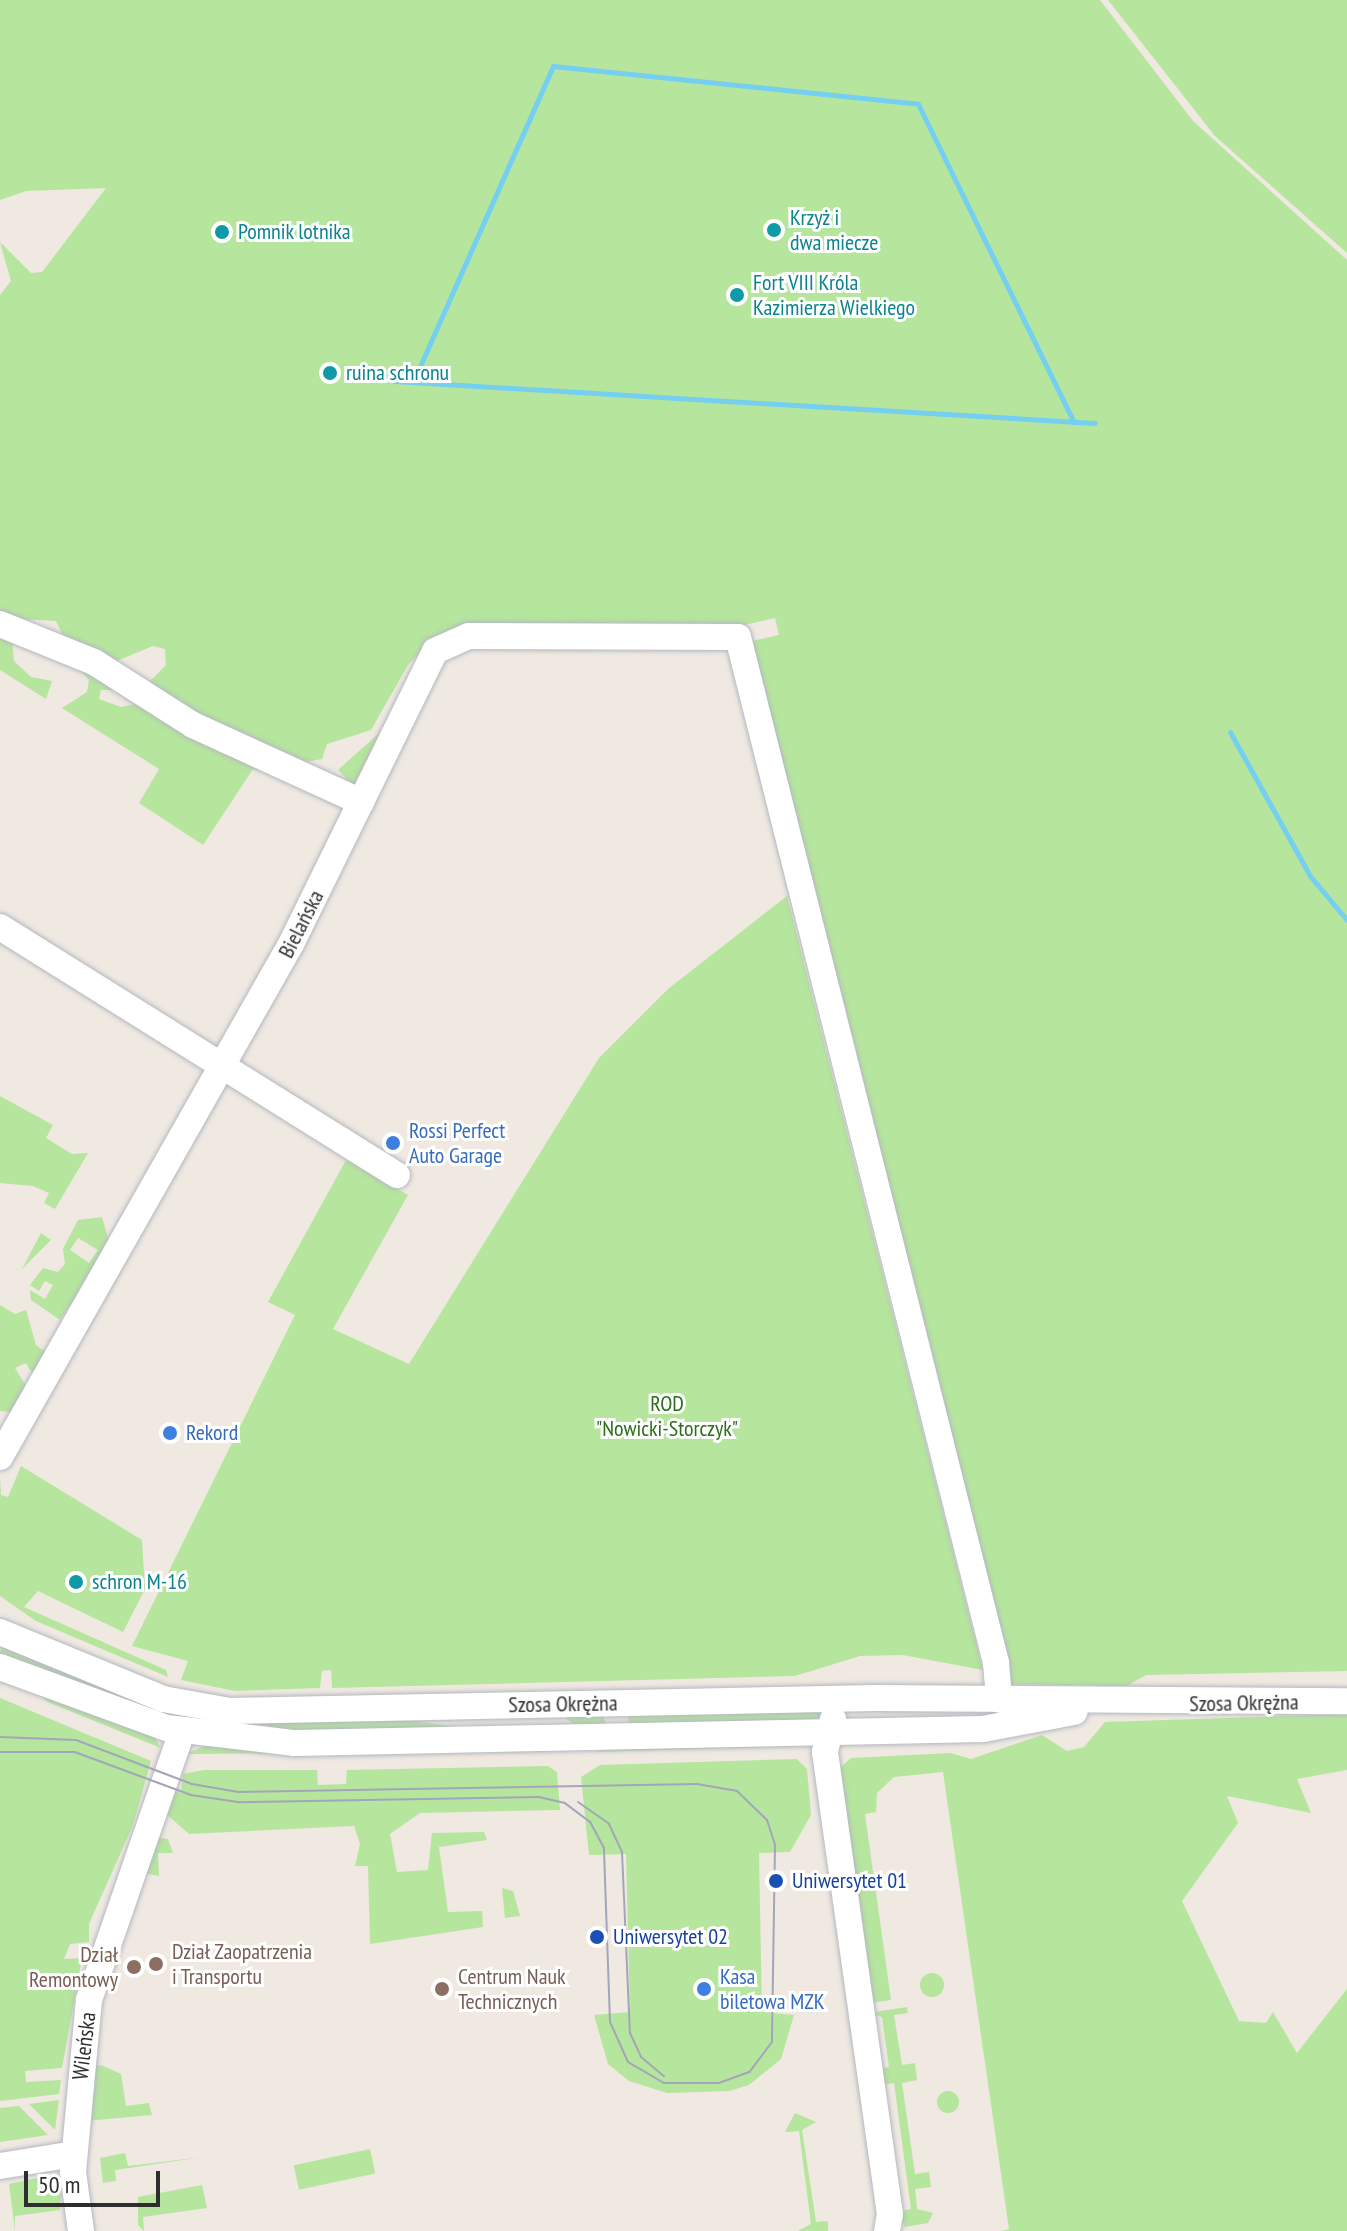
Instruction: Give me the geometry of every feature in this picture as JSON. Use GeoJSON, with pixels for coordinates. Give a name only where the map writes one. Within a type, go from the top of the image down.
{"type":"FeatureCollection","features":[{"type":"Feature","properties":{"kind":"street"},"geometry":{"type":"LineString","coordinates":[[0,624],[94,662],[193,725],[361,802]]}},
{"type":"Feature","properties":{"kind":"street","name":"Bielańska"},"geometry":{"type":"LineString","coordinates":[[0,1457],[223,1068],[361,802],[410,692],[446,643],[469,636],[577,633],[738,637],[996,1663],[999,1700]]}},
{"type":"Feature","properties":{"kind":"street"},"geometry":{"type":"LineString","coordinates":[[0,927],[397,1175]]}},
{"type":"Feature","properties":{"kind":"street","name":"Szosa Okrężna"},"geometry":{"type":"LineString","coordinates":[[0,1632],[163,1699],[230,1711],[875,1698],[1141,1704],[1347,1701]]}},
{"type":"Feature","properties":{"kind":"street","name":"Szosa Okrężna"},"geometry":{"type":"LineString","coordinates":[[0,1667],[182,1731],[344,1744],[998,1728],[1141,1704]]}},
{"type":"Feature","properties":{"kind":"street"},"geometry":{"type":"LineString","coordinates":[[875,1698],[838,1714],[825,1732],[887,2231]]}},
{"type":"Feature","properties":{"kind":"street","name":"Wileńska"},"geometry":{"type":"LineString","coordinates":[[81,2231],[74,2154],[89,2000],[182,1731]]}},
{"type":"Feature","properties":{"kind":"street"},"geometry":{"type":"LineString","coordinates":[[0,2166],[74,2154]]}},
{"type":"Feature","properties":{"kind":"green space"},"geometry":{"type":"Polygon","coordinates":[[[0,0],[1100,0],[1193,121],[1347,260],[1347,1671],[1146,1675],[1127,1686],[1006,1684],[747,642],[779,635],[775,618],[722,630],[429,642],[408,665],[371,730],[327,744],[322,759],[305,762],[263,751],[154,689],[150,681],[166,665],[165,649],[153,646],[114,662],[63,636],[56,621],[0,618],[0,295],[11,281],[0,242],[31,273],[42,272],[106,188],[26,191],[0,200],[0,0]]]}},
{"type":"Feature","properties":{"kind":"green space"},"geometry":{"type":"Polygon","coordinates":[[[1108,0],[1347,0],[1347,253],[1215,136],[1108,0]]]}},
{"type":"Feature","properties":{"kind":"green space"},"geometry":{"type":"Polygon","coordinates":[[[0,635],[12,639],[14,661],[31,677],[52,681],[46,699],[0,670],[0,635]]]}},
{"type":"Feature","properties":{"kind":"green space"},"geometry":{"type":"Polygon","coordinates":[[[74,664],[119,690],[101,690],[99,699],[121,707],[150,701],[279,774],[253,769],[203,845],[139,803],[159,769],[62,708],[87,692],[89,680],[74,664]]]}},
{"type":"Feature","properties":{"kind":"green space"},"geometry":{"type":"Polygon","coordinates":[[[388,725],[359,792],[338,770],[388,725]]]}},
{"type":"Feature","properties":{"kind":"green space","name":"ROD \"Nowicki-Storczyk\""},"geometry":{"type":"Polygon","coordinates":[[[787,896],[983,1670],[903,1655],[860,1656],[795,1676],[332,1688],[331,1670],[322,1671],[320,1688],[235,1691],[181,1680],[188,1661],[132,1646],[295,1315],[268,1302],[346,1160],[408,1195],[333,1329],[409,1364],[599,1058],[668,989],[787,896]]]}},
{"type":"Feature","properties":{"kind":"green space"},"geometry":{"type":"Polygon","coordinates":[[[0,1096],[53,1125],[46,1138],[72,1154],[88,1153],[55,1209],[44,1203],[49,1193],[33,1186],[0,1183],[0,1096]]]}},
{"type":"Feature","properties":{"kind":"green space"},"geometry":{"type":"Polygon","coordinates":[[[102,1217],[110,1245],[60,1320],[31,1300],[30,1290],[45,1299],[53,1285],[45,1281],[39,1291],[30,1285],[43,1268],[58,1272],[65,1264],[63,1249],[78,1220],[102,1217]],[[78,1238],[70,1250],[89,1263],[98,1250],[78,1238]]]}},
{"type":"Feature","properties":{"kind":"green space"},"geometry":{"type":"Polygon","coordinates":[[[41,1233],[51,1240],[22,1269],[41,1233]]]}},
{"type":"Feature","properties":{"kind":"green space"},"geometry":{"type":"Polygon","coordinates":[[[0,1305],[15,1314],[26,1310],[36,1345],[49,1355],[33,1375],[26,1363],[15,1368],[26,1386],[18,1413],[0,1411],[0,1305]]]}},
{"type":"Feature","properties":{"kind":"green space"},"geometry":{"type":"Polygon","coordinates":[[[21,1466],[142,1540],[145,1589],[123,1632],[38,1591],[24,1607],[166,1670],[168,1677],[36,1621],[0,1596],[0,1477],[1,1495],[8,1497],[21,1466]]]}},
{"type":"Feature","properties":{"kind":"green space"},"geometry":{"type":"Polygon","coordinates":[[[2,1642],[137,1701],[135,1706],[0,1654],[2,1642]]]}},
{"type":"Feature","properties":{"kind":"green space"},"geometry":{"type":"Polygon","coordinates":[[[40,1695],[152,1734],[161,1748],[48,1702],[40,1695]]]}},
{"type":"Feature","properties":{"kind":"green space"},"geometry":{"type":"Polygon","coordinates":[[[0,1698],[151,1761],[133,1825],[89,1924],[89,1942],[70,1944],[64,1959],[82,1958],[62,2068],[25,2071],[26,2082],[61,2080],[59,2094],[0,2101],[0,1698]]]}},
{"type":"Feature","properties":{"kind":"green space"},"geometry":{"type":"Polygon","coordinates":[[[833,1710],[823,1719],[629,1724],[628,1714],[833,1710]]]}},
{"type":"Feature","properties":{"kind":"green space"},"geometry":{"type":"Polygon","coordinates":[[[1347,1714],[1347,1770],[1297,1779],[1311,1813],[1227,1796],[1238,1823],[1182,1901],[1239,2021],[1266,2023],[1273,2012],[1297,2053],[1347,1989],[1347,2231],[1001,2231],[1009,2229],[943,1772],[894,1777],[877,1793],[876,1812],[865,1814],[891,2000],[870,2003],[839,1769],[851,1758],[951,1753],[971,1759],[1042,1735],[1067,1751],[1084,1747],[1105,1722],[1347,1714]]]}},
{"type":"Feature","properties":{"kind":"green space"},"geometry":{"type":"Polygon","coordinates":[[[604,1715],[605,1725],[576,1726],[563,1716],[604,1715]]]}},
{"type":"Feature","properties":{"kind":"green space"},"geometry":{"type":"Polygon","coordinates":[[[405,1719],[460,1728],[290,1731],[254,1722],[405,1719]]]}},
{"type":"Feature","properties":{"kind":"green space"},"geometry":{"type":"Polygon","coordinates":[[[787,1743],[796,1746],[594,1752],[617,1747],[787,1743]]]}},
{"type":"Feature","properties":{"kind":"green space"},"geometry":{"type":"Polygon","coordinates":[[[207,1745],[538,1749],[549,1752],[186,1754],[207,1745]]]}},
{"type":"Feature","properties":{"kind":"green space"},"geometry":{"type":"Polygon","coordinates":[[[797,1759],[807,1769],[811,1815],[790,1852],[759,1853],[762,2012],[794,2015],[781,2059],[749,2085],[729,2091],[667,2093],[629,2081],[608,2064],[594,2015],[630,2012],[626,1854],[589,1855],[581,1777],[600,1765],[797,1759]]]}},
{"type":"Feature","properties":{"kind":"green space"},"geometry":{"type":"Polygon","coordinates":[[[548,1766],[557,1772],[560,1810],[420,1813],[390,1834],[397,1872],[428,1870],[432,1833],[484,1832],[487,1840],[439,1847],[448,1912],[482,1911],[483,1927],[370,1944],[368,1866],[355,1866],[360,1844],[354,1826],[189,1834],[165,1813],[171,1790],[181,1793],[183,1774],[204,1770],[317,1770],[318,1785],[346,1784],[347,1770],[548,1766]]]}},
{"type":"Feature","properties":{"kind":"green space"},"geometry":{"type":"Polygon","coordinates":[[[156,1837],[168,1839],[173,1853],[158,1853],[159,1876],[142,1873],[156,1837]]]}},
{"type":"Feature","properties":{"kind":"green space"},"geometry":{"type":"Polygon","coordinates":[[[502,1888],[513,1891],[520,1916],[505,1918],[502,1888]]]}},
{"type":"Feature","properties":{"kind":"green space"},"geometry":{"type":"Polygon","coordinates":[[[932,1973],[941,1976],[944,1985],[941,1994],[932,1997],[923,1994],[920,1985],[923,1976],[932,1973]]]}},
{"type":"Feature","properties":{"kind":"green space"},"geometry":{"type":"Polygon","coordinates":[[[907,2007],[908,2013],[894,2015],[902,2065],[915,2063],[917,2080],[902,2083],[915,2174],[929,2172],[931,2187],[915,2189],[917,2209],[933,2213],[928,2223],[905,2227],[897,2212],[911,2209],[894,2083],[879,2085],[876,2070],[889,2067],[882,2017],[868,2013],[907,2007]]]}},
{"type":"Feature","properties":{"kind":"green space"},"geometry":{"type":"Polygon","coordinates":[[[101,2065],[121,2074],[126,2106],[149,2103],[152,2115],[86,2121],[91,2067],[101,2065]]]}},
{"type":"Feature","properties":{"kind":"green space"},"geometry":{"type":"Polygon","coordinates":[[[948,2091],[956,2094],[959,2102],[956,2110],[948,2113],[940,2110],[937,2102],[940,2094],[948,2091]]]}},
{"type":"Feature","properties":{"kind":"green space"},"geometry":{"type":"Polygon","coordinates":[[[59,2100],[55,2130],[29,2104],[59,2100]]]}},
{"type":"Feature","properties":{"kind":"green space"},"geometry":{"type":"Polygon","coordinates":[[[19,2106],[48,2135],[0,2142],[0,2108],[19,2106]]]}},
{"type":"Feature","properties":{"kind":"green space"},"geometry":{"type":"Polygon","coordinates":[[[795,2113],[816,2122],[802,2130],[816,2222],[828,2221],[828,2231],[798,2231],[811,2224],[799,2131],[785,2132],[795,2113]]]}},
{"type":"Feature","properties":{"kind":"green space"},"geometry":{"type":"Polygon","coordinates":[[[370,2149],[375,2173],[299,2190],[294,2165],[370,2149]]]}},
{"type":"Feature","properties":{"kind":"green space"},"geometry":{"type":"Polygon","coordinates":[[[125,2153],[128,2166],[203,2157],[115,2170],[116,2181],[103,2183],[100,2158],[125,2153]]]}},
{"type":"Feature","properties":{"kind":"green space"},"geometry":{"type":"Polygon","coordinates":[[[51,2175],[61,2190],[60,2210],[15,2216],[15,2231],[9,2184],[51,2175]]]}},
{"type":"Feature","properties":{"kind":"green space"},"geometry":{"type":"Polygon","coordinates":[[[202,2185],[207,2208],[143,2217],[144,2231],[138,2225],[138,2197],[202,2185]]]}},
{"type":"Feature","properties":{"kind":"waterway"},"geometry":{"type":"LineString","coordinates":[[413,382],[553,66],[918,104],[1074,422]]}},
{"type":"Feature","properties":{"kind":"waterway"},"geometry":{"type":"LineString","coordinates":[[394,381],[1095,423]]}},
{"type":"Feature","properties":{"kind":"waterway"},"geometry":{"type":"LineString","coordinates":[[1230,732],[1310,876],[1347,920]]}},
{"type":"Feature","properties":{"kind":"tram line"},"geometry":{"type":"LineString","coordinates":[[0,1737],[76,1740],[192,1784],[238,1792],[697,1784],[737,1791],[767,1820],[775,1845],[772,2042],[749,2072],[719,2083],[664,2083],[628,2062],[610,2022],[604,1848],[590,1822],[565,1803],[539,1797],[238,1802],[191,1795],[75,1752],[0,1752]]}},
{"type":"Feature","properties":{"kind":"tram line"},"geometry":{"type":"LineString","coordinates":[[578,1802],[609,1824],[622,1852],[630,2033],[641,2057],[664,2076]]}},
{"type":"Feature","properties":{"kind":"place","name":"Krzyż i dwa miecze"},"geometry":{"type":"Point","coordinates":[774,230]}},
{"type":"Feature","properties":{"kind":"place","name":"Pomnik lotnika"},"geometry":{"type":"Point","coordinates":[222,232]}},
{"type":"Feature","properties":{"kind":"place","name":"Fort VIII Króla Kazimierza Wielkiego"},"geometry":{"type":"Point","coordinates":[737,295]}},
{"type":"Feature","properties":{"kind":"place","name":"ruina schronu"},"geometry":{"type":"Point","coordinates":[330,373]}},
{"type":"Feature","properties":{"kind":"place","name":"Rossi Perfect Auto Garage"},"geometry":{"type":"Point","coordinates":[393,1143]}},
{"type":"Feature","properties":{"kind":"place","name":"Rekord"},"geometry":{"type":"Point","coordinates":[170,1433]}},
{"type":"Feature","properties":{"kind":"place","name":"schron M-16"},"geometry":{"type":"Point","coordinates":[76,1582]}},
{"type":"Feature","properties":{"kind":"place","name":"Uniwersytet 01"},"geometry":{"type":"Point","coordinates":[776,1881]}},
{"type":"Feature","properties":{"kind":"place","name":"Uniwersytet 02"},"geometry":{"type":"Point","coordinates":[597,1937]}},
{"type":"Feature","properties":{"kind":"place","name":"Dział Zaopatrzenia i Transportu"},"geometry":{"type":"Point","coordinates":[156,1964]}},
{"type":"Feature","properties":{"kind":"place","name":"Dział Remontowy"},"geometry":{"type":"Point","coordinates":[134,1967]}},
{"type":"Feature","properties":{"kind":"place","name":"Centrum Nauk Technicznych"},"geometry":{"type":"Point","coordinates":[442,1989]}},
{"type":"Feature","properties":{"kind":"place","name":"Kasa biletowa MZK"},"geometry":{"type":"Point","coordinates":[704,1989]}}]}
